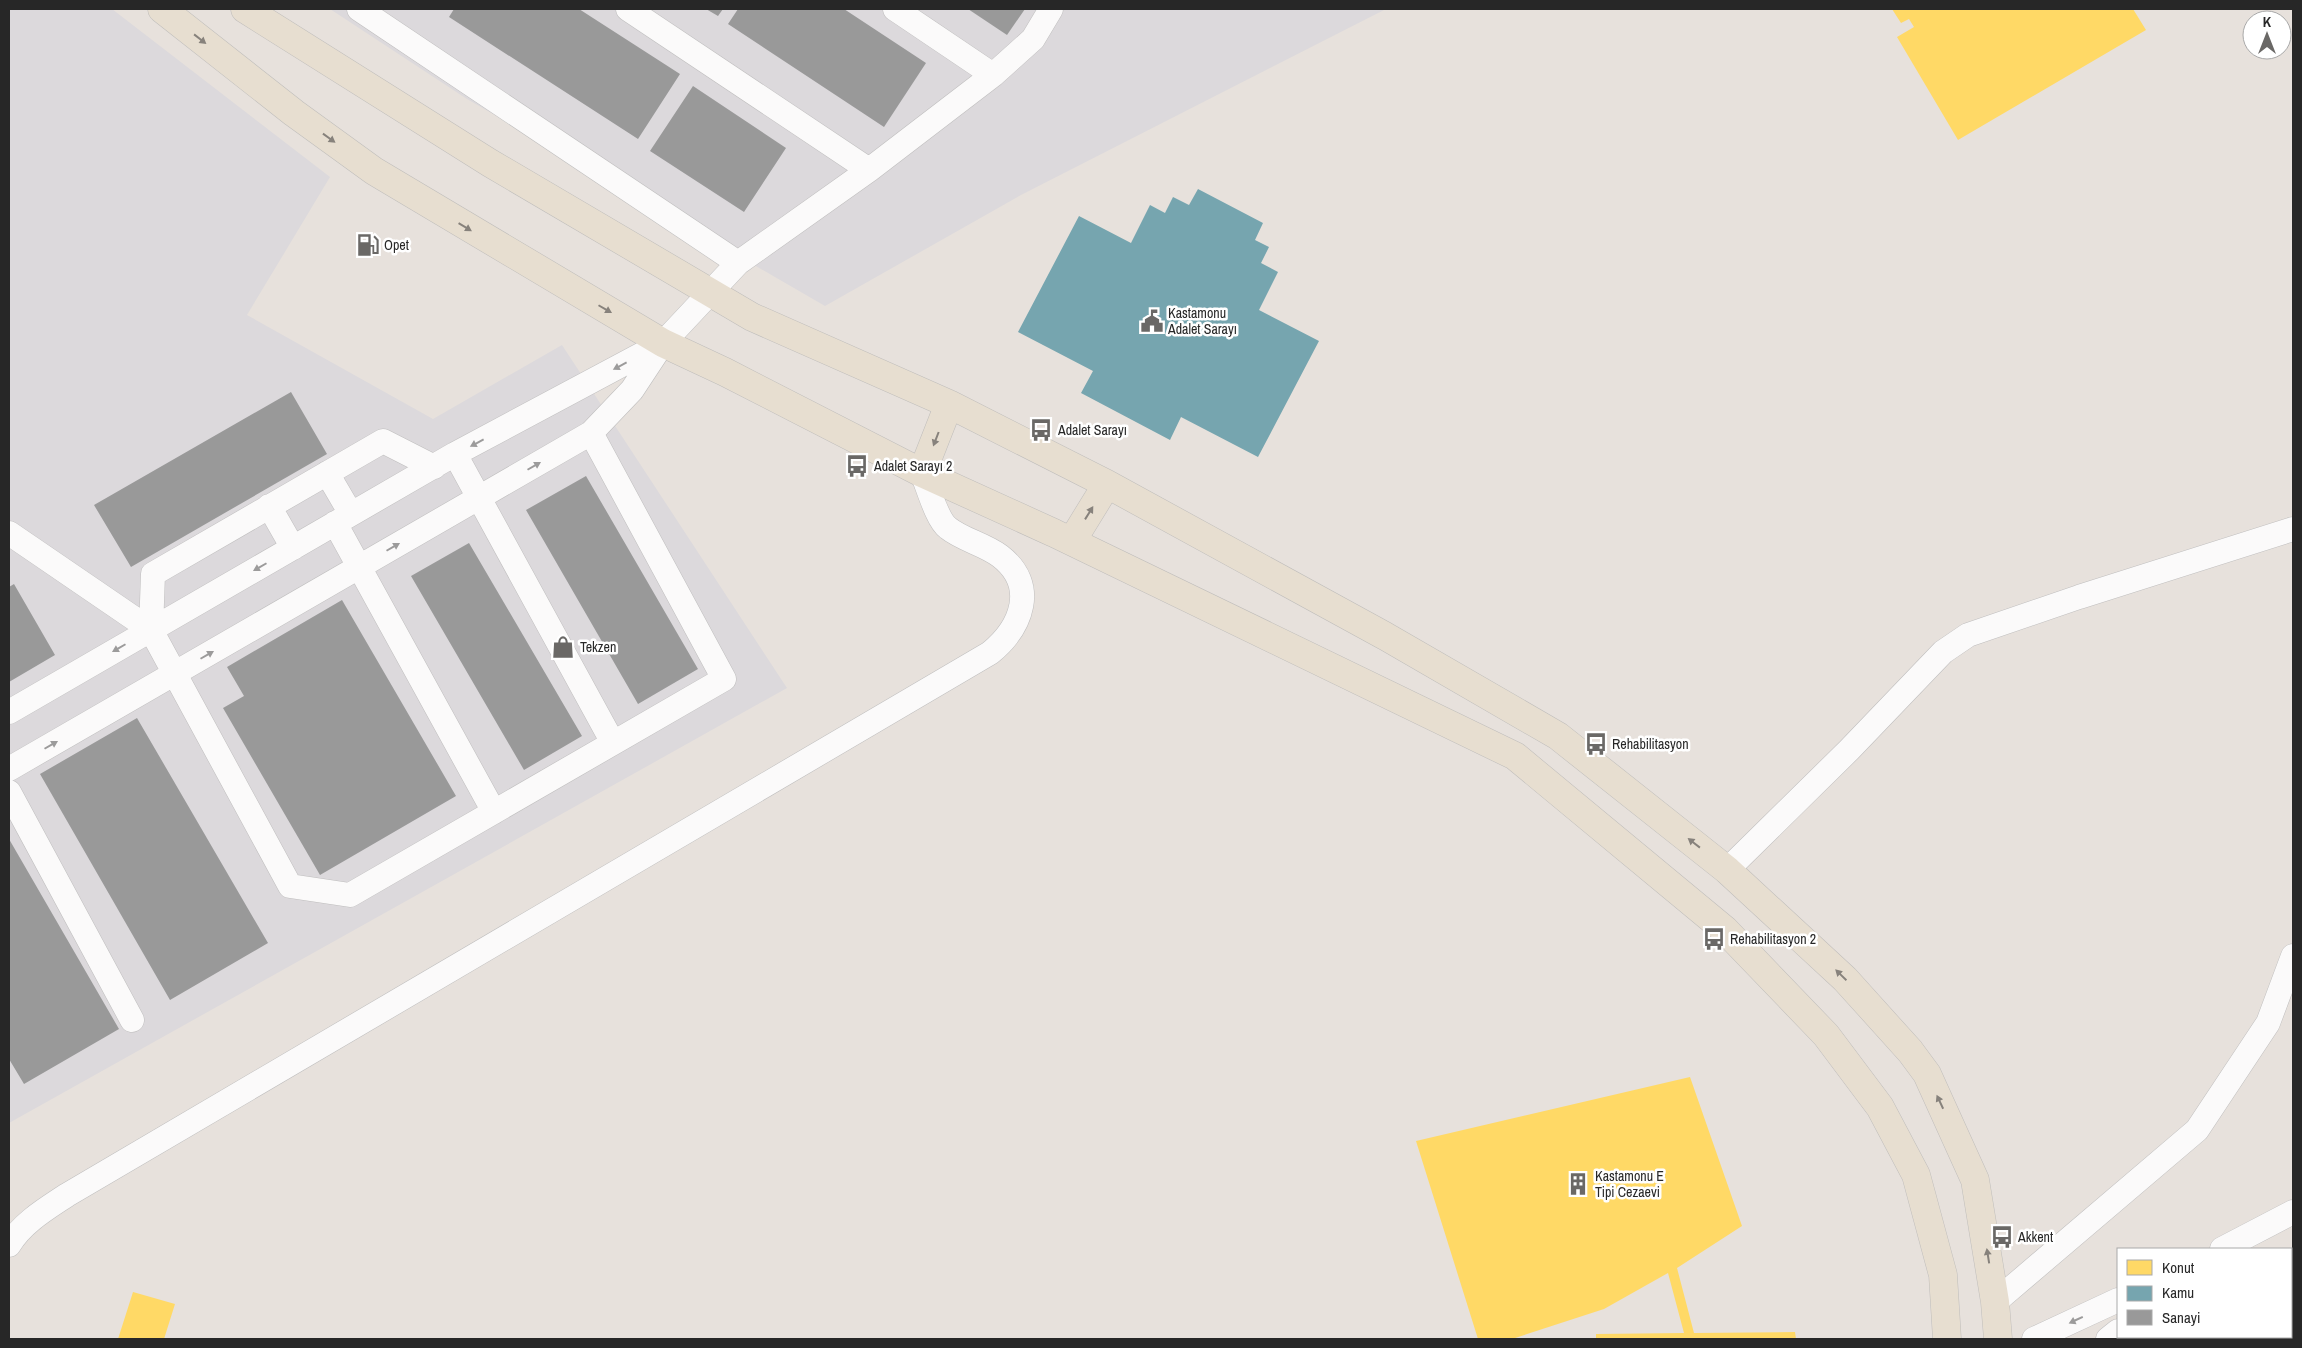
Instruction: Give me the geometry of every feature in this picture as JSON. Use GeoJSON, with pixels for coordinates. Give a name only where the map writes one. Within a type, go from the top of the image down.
{"type":"FeatureCollection","features":[{"type":"Feature","properties":{"kind":"main road"},"geometry":{"type":"LineString","coordinates":[[162,9],[294,113],[374,171],[465,227],[663,343],[725,372],[922,473],[1072,541],[1514,756],[1725,930],[1826,1035],[1880,1107],[1916,1175],[1943,1274],[1947,1339]]}},
{"type":"Feature","properties":{"kind":"main road"},"geometry":{"type":"LineString","coordinates":[[245,9],[490,163],[708,293],[752,317],[949,404],[1107,484],[1385,636],[1558,736],[1727,870],[1845,979],[1910,1052],[1927,1074],[1975,1180],[1996,1302],[1998,1339]]}},
{"type":"Feature","properties":{"kind":"main road"},"geometry":{"type":"LineString","coordinates":[[922,473],[949,404]]}},
{"type":"Feature","properties":{"kind":"main road"},"geometry":{"type":"LineString","coordinates":[[1072,541],[1107,484]]}},
{"type":"Feature","properties":{"kind":"street"},"geometry":{"type":"LineString","coordinates":[[359,9],[738,263]]}},
{"type":"Feature","properties":{"kind":"street"},"geometry":{"type":"LineString","coordinates":[[628,9],[869,170]]}},
{"type":"Feature","properties":{"kind":"street"},"geometry":{"type":"LineString","coordinates":[[895,9],[993,75]]}},
{"type":"Feature","properties":{"kind":"street"},"geometry":{"type":"LineString","coordinates":[[9,769],[591,433],[632,390],[663,343],[738,263],[869,170],[993,75],[1033,39],[1052,9]]}},
{"type":"Feature","properties":{"kind":"street"},"geometry":{"type":"LineString","coordinates":[[9,712],[455,454],[663,343]]}},
{"type":"Feature","properties":{"kind":"street"},"geometry":{"type":"LineString","coordinates":[[9,533],[151,630],[176,672],[290,886],[350,894],[724,679],[591,433]]}},
{"type":"Feature","properties":{"kind":"street"},"geometry":{"type":"LineString","coordinates":[[151,630],[152,574],[383,441],[434,466]]}},
{"type":"Feature","properties":{"kind":"street"},"geometry":{"type":"LineString","coordinates":[[455,454],[613,743]]}},
{"type":"Feature","properties":{"kind":"street"},"geometry":{"type":"LineString","coordinates":[[327,473],[360,566],[494,812]]}},
{"type":"Feature","properties":{"kind":"street"},"geometry":{"type":"LineString","coordinates":[[9,1245],[14,1236],[38,1215],[67,1195],[982,658],[1004,643],[1013,630],[1020,614],[1022,599],[1020,584],[1013,570],[1000,556],[986,546],[948,528],[941,519],[922,473]]}},
{"type":"Feature","properties":{"kind":"street"},"geometry":{"type":"LineString","coordinates":[[270,506],[293,548]]}},
{"type":"Feature","properties":{"kind":"street"},"geometry":{"type":"LineString","coordinates":[[1727,870],[1849,750],[1942,652],[1968,635],[2079,597],[2293,529]]}},
{"type":"Feature","properties":{"kind":"street"},"geometry":{"type":"LineString","coordinates":[[9,792],[132,1020]]}},
{"type":"Feature","properties":{"kind":"street"},"geometry":{"type":"LineString","coordinates":[[1996,1302],[2198,1130],[2268,1023],[2293,956]]}},
{"type":"Feature","properties":{"kind":"street"},"geometry":{"type":"LineString","coordinates":[[2224,1248],[2293,1212]]}},
{"type":"Feature","properties":{"kind":"street"},"geometry":{"type":"LineString","coordinates":[[2034,1339],[2117,1300]]}},
{"type":"Feature","properties":{"kind":"street"},"geometry":{"type":"LineString","coordinates":[[2108,1339],[2114,1339]]}},
{"type":"Feature","properties":{"kind":"shaded area"},"geometry":{"type":"Polygon","coordinates":[[[9,9],[112,9],[330,177],[247,315],[433,419],[562,345],[787,688],[9,1123],[9,9]]]}},
{"type":"Feature","properties":{"kind":"shaded area"},"geometry":{"type":"Polygon","coordinates":[[[330,9],[1386,9],[1021,195],[825,306],[467,99],[330,9]]]}},
{"type":"Feature","properties":{"kind":"building: Konut"},"geometry":{"type":"Polygon","coordinates":[[[1892,9],[2133,9],[2146,30],[1958,140],[1897,37],[1914,27],[1909,19],[1901,23],[1892,9]]]}},
{"type":"Feature","properties":{"kind":"building: Konut","name":"Kastamonu E Tipi Cezaevi"},"geometry":{"type":"Polygon","coordinates":[[[1690,1077],[1742,1226],[1677,1268],[1694,1333],[1795,1332],[1796,1339],[1596,1339],[1596,1334],[1684,1333],[1668,1273],[1604,1309],[1512,1339],[1478,1339],[1416,1141],[1690,1077]]]}},
{"type":"Feature","properties":{"kind":"building: Konut"},"geometry":{"type":"Polygon","coordinates":[[[133,1292],[175,1304],[164,1339],[118,1339],[133,1292]]]}},
{"type":"Feature","properties":{"kind":"building: Kamu","name":"Kastamonu Adalet Sarayı"},"geometry":{"type":"Polygon","coordinates":[[[1198,189],[1263,223],[1255,240],[1269,247],[1261,263],[1278,272],[1259,310],[1319,341],[1258,457],[1181,417],[1170,440],[1081,393],[1093,371],[1018,332],[1079,216],[1131,243],[1150,205],[1165,213],[1173,197],[1189,205],[1198,189]]]}},
{"type":"Feature","properties":{"kind":"building: Sanayi"},"geometry":{"type":"Polygon","coordinates":[[[454,9],[579,9],[680,74],[638,139],[449,17],[454,9]]]}},
{"type":"Feature","properties":{"kind":"building: Sanayi"},"geometry":{"type":"Polygon","coordinates":[[[706,9],[723,9],[718,16],[706,9]]]}},
{"type":"Feature","properties":{"kind":"building: Sanayi"},"geometry":{"type":"Polygon","coordinates":[[[738,9],[844,9],[926,63],[884,127],[728,24],[738,9]]]}},
{"type":"Feature","properties":{"kind":"building: Sanayi"},"geometry":{"type":"Polygon","coordinates":[[[968,9],[1025,9],[1007,35],[968,9]]]}},
{"type":"Feature","properties":{"kind":"building: Sanayi"},"geometry":{"type":"Polygon","coordinates":[[[693,86],[786,148],[744,212],[650,151],[693,86]]]}},
{"type":"Feature","properties":{"kind":"building: Sanayi"},"geometry":{"type":"Polygon","coordinates":[[[291,392],[327,454],[131,567],[94,505],[291,392]]]}},
{"type":"Feature","properties":{"kind":"building: Sanayi"},"geometry":{"type":"Polygon","coordinates":[[[586,476],[698,669],[638,704],[526,510],[586,476]]]}},
{"type":"Feature","properties":{"kind":"building: Sanayi"},"geometry":{"type":"Polygon","coordinates":[[[469,543],[582,736],[524,770],[411,576],[469,543]]]}},
{"type":"Feature","properties":{"kind":"building: Sanayi"},"geometry":{"type":"Polygon","coordinates":[[[14,584],[55,655],[9,682],[9,587],[14,584]]]}},
{"type":"Feature","properties":{"kind":"building: Sanayi"},"geometry":{"type":"Polygon","coordinates":[[[342,600],[456,796],[320,875],[223,708],[244,696],[227,667],[342,600]]]}},
{"type":"Feature","properties":{"kind":"building: Sanayi"},"geometry":{"type":"Polygon","coordinates":[[[137,718],[268,943],[170,1000],[40,774],[137,718]]]}},
{"type":"Feature","properties":{"kind":"building: Sanayi"},"geometry":{"type":"Polygon","coordinates":[[[9,839],[119,1029],[24,1084],[9,1059],[9,839]]]}},
{"type":"Feature","properties":{"kind":"place","name":"Opet"},"geometry":{"type":"Point","coordinates":[368,245]}},
{"type":"Feature","properties":{"kind":"place","name":"Kastamonu Adalet Sarayı"},"geometry":{"type":"Point","coordinates":[1152,321]}},
{"type":"Feature","properties":{"kind":"place","name":"Adalet Sarayı"},"geometry":{"type":"Point","coordinates":[1041,430]}},
{"type":"Feature","properties":{"kind":"place","name":"Adalet Sarayı 2"},"geometry":{"type":"Point","coordinates":[857,466]}},
{"type":"Feature","properties":{"kind":"place","name":"Tekzen"},"geometry":{"type":"Point","coordinates":[563,647]}},
{"type":"Feature","properties":{"kind":"place","name":"Rehabilitasyon"},"geometry":{"type":"Point","coordinates":[1596,744]}},
{"type":"Feature","properties":{"kind":"place","name":"Rehabilitasyon 2"},"geometry":{"type":"Point","coordinates":[1714,939]}},
{"type":"Feature","properties":{"kind":"place","name":"Kastamonu E Tipi Cezaevi"},"geometry":{"type":"Point","coordinates":[1578,1184]}},
{"type":"Feature","properties":{"kind":"place","name":"Akkent"},"geometry":{"type":"Point","coordinates":[2002,1237]}}]}
